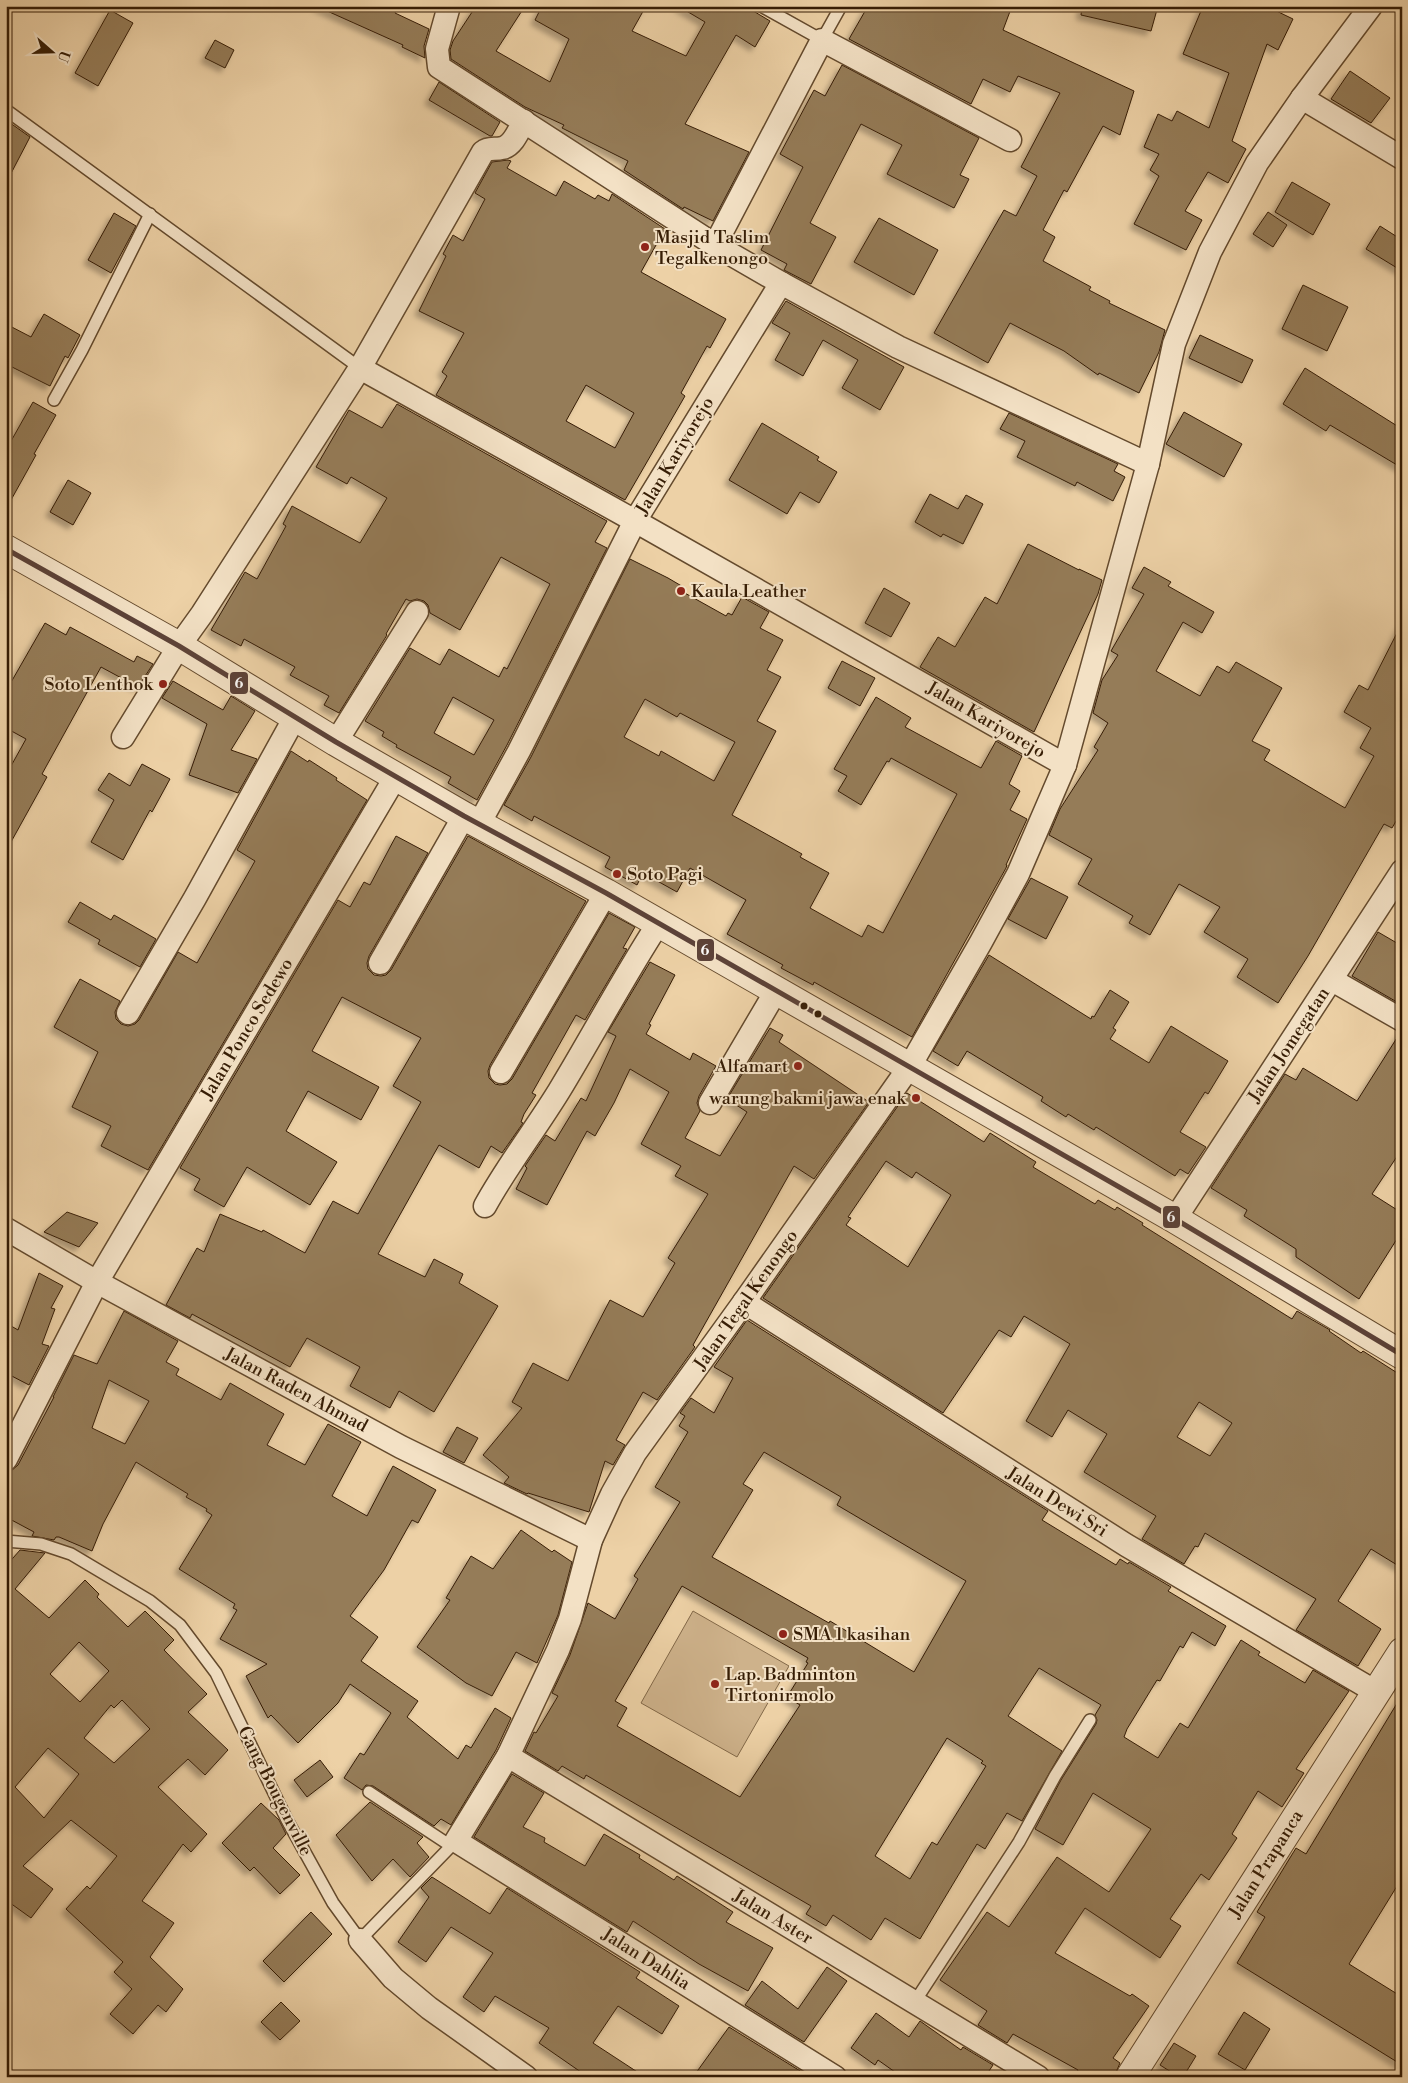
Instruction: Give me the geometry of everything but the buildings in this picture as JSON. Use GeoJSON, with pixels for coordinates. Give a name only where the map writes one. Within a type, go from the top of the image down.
{"type":"FeatureCollection","features":[{"type":"Feature","properties":{"kind":"street"},"geometry":{"type":"LineString","coordinates":[[449,6],[437,49],[439,67],[454,78],[524,121],[715,245],[781,283],[898,347],[1148,464]]}},
{"type":"Feature","properties":{"kind":"street"},"geometry":{"type":"LineString","coordinates":[[1065,765],[1148,464],[1174,344],[1210,252],[1257,163],[1302,98],[1371,6]]}},
{"type":"Feature","properties":{"kind":"street"},"geometry":{"type":"LineString","coordinates":[[715,245],[822,40],[1010,140]]}},
{"type":"Feature","properties":{"kind":"street"},"geometry":{"type":"LineString","coordinates":[[1302,98],[1402,158]]}},
{"type":"Feature","properties":{"kind":"street"},"geometry":{"type":"LineString","coordinates":[[123,737],[179,646],[202,614],[360,368],[483,152],[487,149],[503,148],[509,145],[524,121]]}},
{"type":"Feature","properties":{"kind":"street","name":"Jalan Kariyorejo"},"geometry":{"type":"LineString","coordinates":[[781,283],[635,521],[1065,765],[1018,874],[910,1066]]}},
{"type":"Feature","properties":{"kind":"street"},"geometry":{"type":"LineString","coordinates":[[360,368],[635,521],[601,592],[472,820],[380,963]]}},
{"type":"Feature","properties":{"kind":"street"},"geometry":{"type":"LineString","coordinates":[[6,549],[179,646],[336,742],[472,820],[606,893],[1175,1219],[1402,1355]]}},
{"type":"Feature","properties":{"kind":"street"},"geometry":{"type":"LineString","coordinates":[[336,742],[417,612]]}},
{"type":"Feature","properties":{"kind":"street"},"geometry":{"type":"LineString","coordinates":[[128,1013],[195,898],[296,717]]}},
{"type":"Feature","properties":{"kind":"street","name":"Jalan Ponco Sedewo"},"geometry":{"type":"LineString","coordinates":[[6,1460],[97,1282],[396,776]]}},
{"type":"Feature","properties":{"kind":"street","name":"Jalan Jomegatan"},"geometry":{"type":"LineString","coordinates":[[1175,1219],[1402,871]]}},
{"type":"Feature","properties":{"kind":"street"},"geometry":{"type":"LineString","coordinates":[[501,1072],[606,893]]}},
{"type":"Feature","properties":{"kind":"street"},"geometry":{"type":"LineString","coordinates":[[485,1206],[497,1184],[559,1091],[628,970],[658,924]]}},
{"type":"Feature","properties":{"kind":"street"},"geometry":{"type":"LineString","coordinates":[[1332,980],[1402,1020]]}},
{"type":"Feature","properties":{"kind":"street"},"geometry":{"type":"LineString","coordinates":[[710,1103],[776,991]]}},
{"type":"Feature","properties":{"kind":"street","name":"Jalan Tegal Kenongo"},"geometry":{"type":"LineString","coordinates":[[453,1844],[508,1756],[558,1650],[570,1619],[591,1540],[612,1494],[635,1453],[910,1066]]}},
{"type":"Feature","properties":{"kind":"street","name":"Jalan Raden Ahmad"},"geometry":{"type":"LineString","coordinates":[[6,1229],[97,1282],[401,1448],[591,1540]]}},
{"type":"Feature","properties":{"kind":"street","name":"Jalan Dewi Sri"},"geometry":{"type":"LineString","coordinates":[[744,1302],[1126,1545],[1376,1692]]}},
{"type":"Feature","properties":{"kind":"street","name":"Jalan Prapanca"},"geometry":{"type":"LineString","coordinates":[[1130,2077],[1402,1652]]}},
{"type":"Feature","properties":{"kind":"street","name":"Jalan Aster"},"geometry":{"type":"LineString","coordinates":[[508,1756],[1038,2077]]}},
{"type":"Feature","properties":{"kind":"street","name":"Jalan Dahlia"},"geometry":{"type":"LineString","coordinates":[[453,1844],[835,2077]]}},
{"type":"Feature","properties":{"kind":"street","name":"Gang Bougenville"},"geometry":{"type":"LineString","coordinates":[[363,1936],[393,1978],[429,2008],[526,2077]]}},
{"type":"Feature","properties":{"kind":"lane"},"geometry":{"type":"LineString","coordinates":[[761,6],[822,40],[841,6]]}},
{"type":"Feature","properties":{"kind":"lane"},"geometry":{"type":"LineString","coordinates":[[6,110],[360,368]]}},
{"type":"Feature","properties":{"kind":"lane"},"geometry":{"type":"LineString","coordinates":[[54,400],[82,350],[150,214]]}},
{"type":"Feature","properties":{"kind":"lane","name":"Gang Bougenville"},"geometry":{"type":"LineString","coordinates":[[6,1541],[41,1544],[72,1554],[150,1601],[180,1625],[216,1673],[287,1820],[333,1903],[363,1936]]}},
{"type":"Feature","properties":{"kind":"lane"},"geometry":{"type":"LineString","coordinates":[[914,2003],[1019,1842],[1055,1776],[1090,1720]]}},
{"type":"Feature","properties":{"kind":"lane"},"geometry":{"type":"LineString","coordinates":[[363,1936],[453,1844],[369,1792]]}},
{"type":"Feature","properties":{"kind":"shaded area","name":"Lap. Badminton Tirtonirmolo"},"geometry":{"type":"Polygon","coordinates":[[[693,1611],[789,1666],[737,1757],[641,1703],[693,1611]]]}},
{"type":"Feature","properties":{"kind":"transit line","name":"6"},"geometry":{"type":"LineString","coordinates":[[6,549],[179,646],[336,742],[464,816],[606,893],[1175,1219],[1402,1355]]}},
{"type":"Feature","properties":{"kind":"place","name":"Masjid Taslim Tegalkenongo"},"geometry":{"type":"Point","coordinates":[645,247]}},
{"type":"Feature","properties":{"kind":"place","name":"Kaula Leather"},"geometry":{"type":"Point","coordinates":[681,591]}},
{"type":"Feature","properties":{"kind":"place","name":"Soto Lenthok"},"geometry":{"type":"Point","coordinates":[163,684]}},
{"type":"Feature","properties":{"kind":"place","name":"Soto Pagi"},"geometry":{"type":"Point","coordinates":[617,874]}},
{"type":"Feature","properties":{"kind":"place","name":"Alfamart"},"geometry":{"type":"Point","coordinates":[798,1066]}},
{"type":"Feature","properties":{"kind":"place","name":"warung bakmi jawa enak"},"geometry":{"type":"Point","coordinates":[916,1098]}},
{"type":"Feature","properties":{"kind":"place","name":"SMA 1 kasihan"},"geometry":{"type":"Point","coordinates":[783,1634]}},
{"type":"Feature","properties":{"kind":"place","name":"Lap. Badminton Tirtonirmolo"},"geometry":{"type":"Point","coordinates":[715,1684]}}]}
